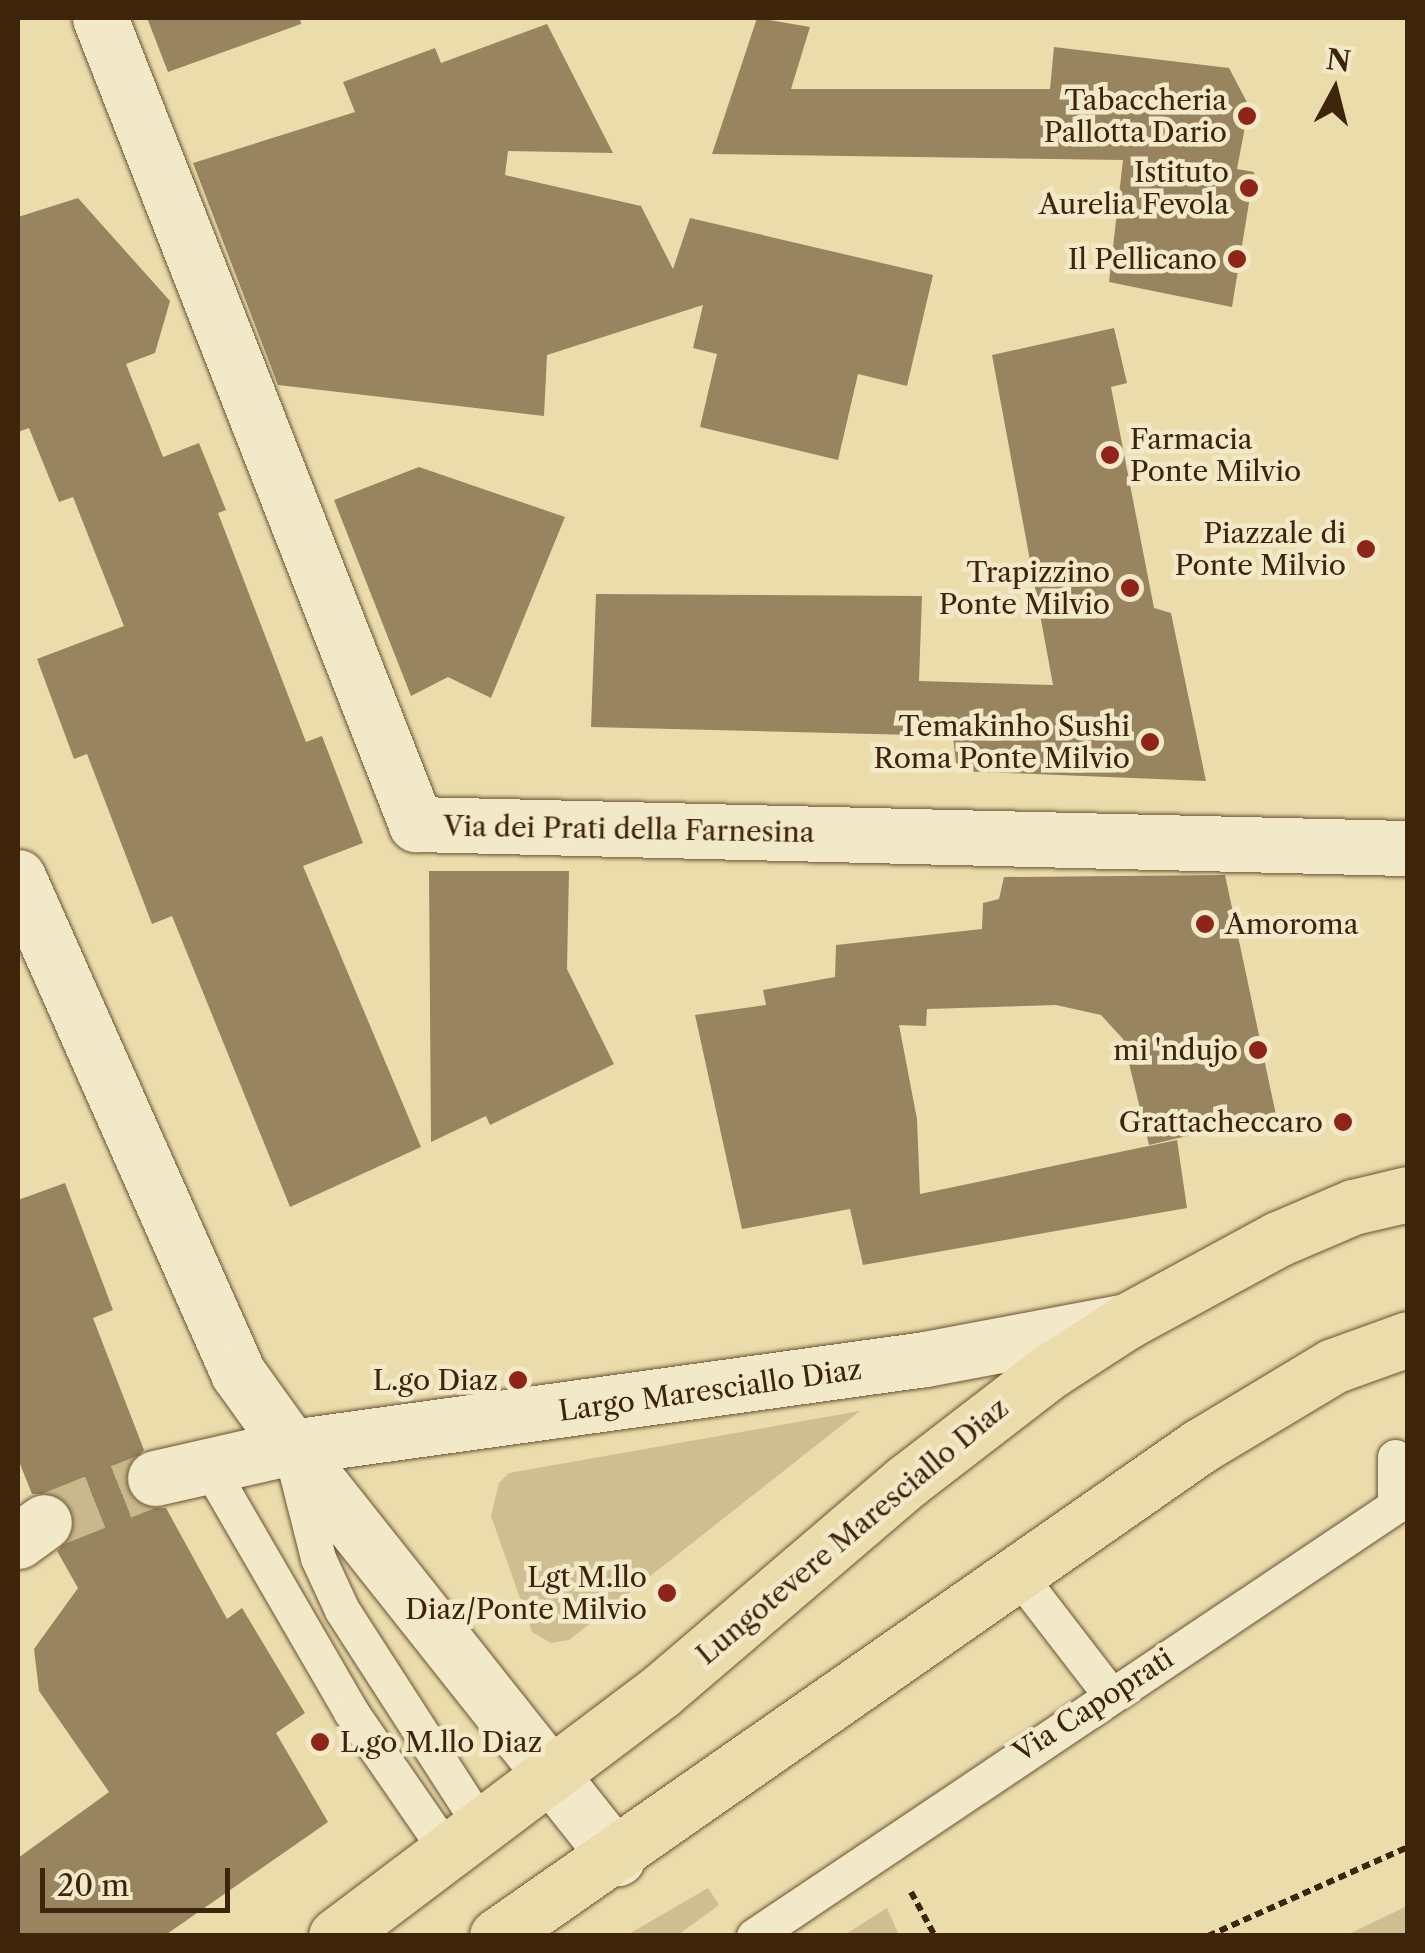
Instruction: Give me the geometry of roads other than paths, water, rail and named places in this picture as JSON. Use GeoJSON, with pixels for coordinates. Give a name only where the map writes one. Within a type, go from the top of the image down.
{"type":"FeatureCollection","features":[{"type":"Feature","properties":{"kind":"main road","name":"Lungotevere Maresciallo Diaz"},"geometry":{"type":"LineString","coordinates":[[336,1936],[466,1842],[661,1691],[988,1416],[1126,1320],[1320,1220],[1408,1194]]}},
{"type":"Feature","properties":{"kind":"main road"},"geometry":{"type":"LineString","coordinates":[[497,1936],[617,1858],[1246,1415],[1400,1338]]}},
{"type":"Feature","properties":{"kind":"street","name":"Via dei Prati della Farnesina"},"geometry":{"type":"LineString","coordinates":[[100,18],[416,824],[1408,848]]}},
{"type":"Feature","properties":{"kind":"street"},"geometry":{"type":"LineString","coordinates":[[18,877],[238,1374],[291,1447],[617,1858]]}},
{"type":"Feature","properties":{"kind":"street","name":"Largo Maresciallo Diaz"},"geometry":{"type":"LineString","coordinates":[[155,1478],[291,1447],[924,1359],[1126,1320]]}},
{"type":"Feature","properties":{"kind":"lane"},"geometry":{"type":"LineString","coordinates":[[291,1447],[329,1586],[466,1842]]}},
{"type":"Feature","properties":{"kind":"lane","name":"Via Capoprati"},"geometry":{"type":"LineString","coordinates":[[754,1936],[1395,1506],[1395,1457]]}},
{"type":"Feature","properties":{"kind":"lane"},"geometry":{"type":"LineString","coordinates":[[208,1465],[351,1712],[466,1842]]}},
{"type":"Feature","properties":{"kind":"lane"},"geometry":{"type":"LineString","coordinates":[[1019,1576],[1110,1694]]}},
{"type":"Feature","properties":{"kind":"tunnel"},"geometry":{"type":"LineString","coordinates":[[44,1522],[155,1478]]}},
{"type":"Feature","properties":{"kind":"place","name":"Tabaccheria Pallotta Dario"},"geometry":{"type":"Point","coordinates":[1247,116]}},
{"type":"Feature","properties":{"kind":"place","name":"Istituto Aurelia Fevola"},"geometry":{"type":"Point","coordinates":[1249,188]}},
{"type":"Feature","properties":{"kind":"place","name":"Il Pellicano"},"geometry":{"type":"Point","coordinates":[1237,259]}},
{"type":"Feature","properties":{"kind":"place","name":"Farmacia Ponte Milvio"},"geometry":{"type":"Point","coordinates":[1110,455]}},
{"type":"Feature","properties":{"kind":"place","name":"Piazzale di Ponte Milvio"},"geometry":{"type":"Point","coordinates":[1366,549]}},
{"type":"Feature","properties":{"kind":"place","name":"Trapizzino Ponte Milvio"},"geometry":{"type":"Point","coordinates":[1130,588]}},
{"type":"Feature","properties":{"kind":"place","name":"Temakinho Sushi Roma Ponte Milvio"},"geometry":{"type":"Point","coordinates":[1150,742]}},
{"type":"Feature","properties":{"kind":"place","name":"Amoroma"},"geometry":{"type":"Point","coordinates":[1205,924]}},
{"type":"Feature","properties":{"kind":"place","name":"mi 'ndujo"},"geometry":{"type":"Point","coordinates":[1258,1050]}},
{"type":"Feature","properties":{"kind":"place","name":"Grattacheccaro"},"geometry":{"type":"Point","coordinates":[1343,1122]}},
{"type":"Feature","properties":{"kind":"place","name":"L.go Diaz"},"geometry":{"type":"Point","coordinates":[518,1380]}},
{"type":"Feature","properties":{"kind":"place","name":"Lgt M.llo Diaz/Ponte Milvio"},"geometry":{"type":"Point","coordinates":[667,1593]}},
{"type":"Feature","properties":{"kind":"place","name":"L.go M.llo Diaz"},"geometry":{"type":"Point","coordinates":[320,1742]}}]}
